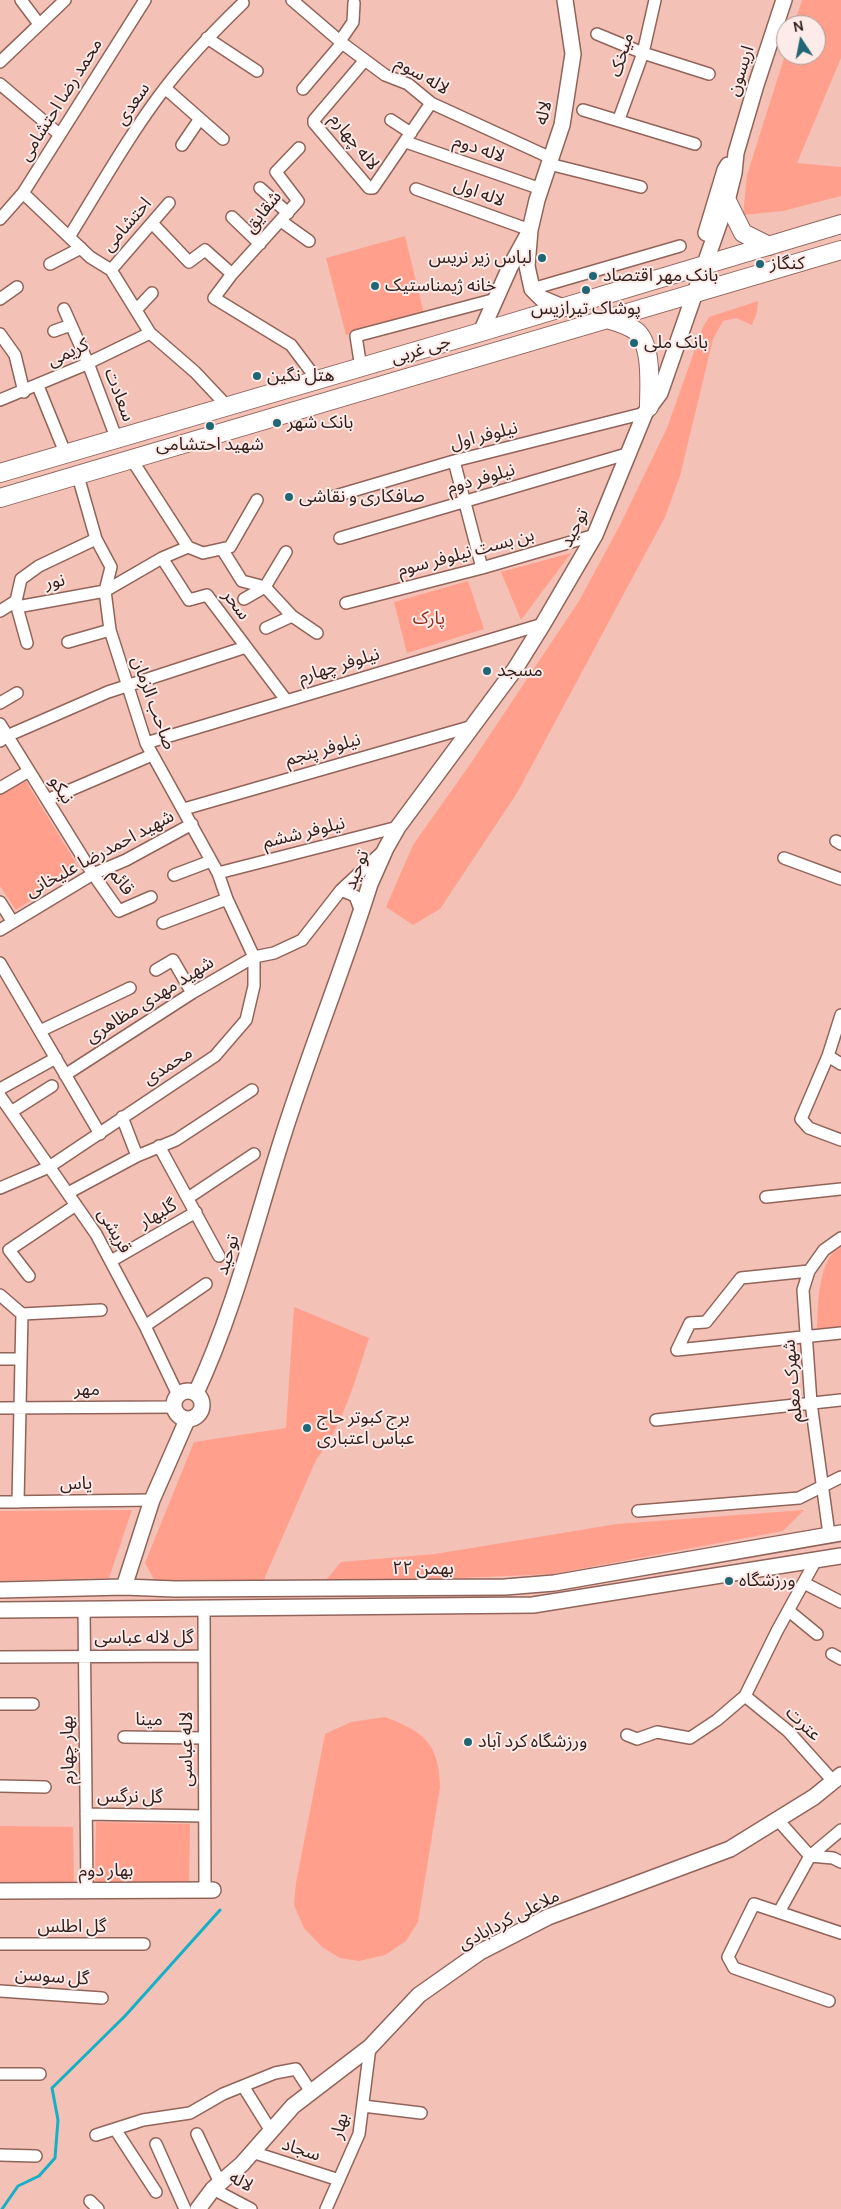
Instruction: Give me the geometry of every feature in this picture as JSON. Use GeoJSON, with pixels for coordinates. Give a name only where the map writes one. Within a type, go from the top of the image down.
{"type":"FeatureCollection","features":[{"type":"Feature","properties":{"kind":"main road","name":"لاله"},"geometry":{"type":"LineString","coordinates":[[530,230],[562,125],[574,54],[565,0]]}},
{"type":"Feature","properties":{"kind":"main road","name":"اریسون"},"geometry":{"type":"LineString","coordinates":[[700,266],[727,201],[741,135],[784,0]]}},
{"type":"Feature","properties":{"kind":"main road","name":"اریسون"},"geometry":{"type":"LineString","coordinates":[[691,294],[725,170],[736,154]]}},
{"type":"Feature","properties":{"kind":"main road"},"geometry":{"type":"LineString","coordinates":[[727,201],[743,233],[769,246]]}},
{"type":"Feature","properties":{"kind":"main road","name":"جی غربی"},"geometry":{"type":"LineString","coordinates":[[0,473],[565,308],[841,224]]}},
{"type":"Feature","properties":{"kind":"main road"},"geometry":{"type":"LineString","coordinates":[[530,230],[527,266],[532,289],[541,298],[565,308]]}},
{"type":"Feature","properties":{"kind":"main road"},"geometry":{"type":"LineString","coordinates":[[481,332],[530,230]]}},
{"type":"Feature","properties":{"kind":"main road","name":"جی غربی"},"geometry":{"type":"LineString","coordinates":[[0,498],[841,250]]}},
{"type":"Feature","properties":{"kind":"main road","name":"توحید"},"geometry":{"type":"LineString","coordinates":[[196,1393],[214,1354],[233,1300],[283,1137],[362,912],[370,884],[386,848],[398,827],[515,669],[595,535],[630,453],[647,410],[652,387],[691,294]]}},
{"type":"Feature","properties":{"kind":"main road"},"geometry":{"type":"LineString","coordinates":[[608,319],[627,325],[638,333],[645,345],[649,366],[647,410]]}},
{"type":"Feature","properties":{"kind":"main road"},"geometry":{"type":"LineString","coordinates":[[190,1391],[196,1393],[200,1398],[202,1410],[199,1415],[187,1420],[181,1418],[176,1401],[190,1391]]}},
{"type":"Feature","properties":{"kind":"main road"},"geometry":{"type":"LineString","coordinates":[[124,1587],[152,1500],[187,1420]]}},
{"type":"Feature","properties":{"kind":"main road","name":"۲۲ بهمن"},"geometry":{"type":"LineString","coordinates":[[0,1590],[124,1587],[175,1589],[495,1587],[543,1584],[835,1534]]}},
{"type":"Feature","properties":{"kind":"main road","name":"۲۲ بهمن"},"geometry":{"type":"LineString","coordinates":[[0,1610],[533,1605],[841,1556]]}},
{"type":"Feature","properties":{"kind":"main road"},"geometry":{"type":"LineString","coordinates":[[543,1584],[544,1603]]}},
{"type":"Feature","properties":{"kind":"main road","name":"ملاعلی کردابادی"},"geometry":{"type":"LineString","coordinates":[[198,2209],[217,2186],[252,2152],[293,2106],[370,2048],[419,1995],[480,1952],[548,1917],[730,1849],[814,1797],[837,1778]]}},
{"type":"Feature","properties":{"kind":"main road","name":"بهار دوم"},"geometry":{"type":"LineString","coordinates":[[0,1891],[209,1890]]}},
{"type":"Feature","properties":{"kind":"street"},"geometry":{"type":"LineString","coordinates":[[21,0],[39,24]]}},
{"type":"Feature","properties":{"kind":"street"},"geometry":{"type":"LineString","coordinates":[[0,62],[64,0]]}},
{"type":"Feature","properties":{"kind":"street","name":"محمد رضا احتشامی"},"geometry":{"type":"LineString","coordinates":[[0,219],[23,193],[145,0]]}},
{"type":"Feature","properties":{"kind":"street","name":"لاله سوم"},"geometry":{"type":"LineString","coordinates":[[292,0],[341,42],[385,75],[408,84],[431,103],[550,161],[641,187]]}},
{"type":"Feature","properties":{"kind":"street","name":"میخک"},"geometry":{"type":"LineString","coordinates":[[619,119],[643,53],[655,0]]}},
{"type":"Feature","properties":{"kind":"street","name":"سعدی"},"geometry":{"type":"LineString","coordinates":[[69,237],[142,120],[165,88],[207,38],[242,1]]}},
{"type":"Feature","properties":{"kind":"street"},"geometry":{"type":"LineString","coordinates":[[303,89],[341,42],[353,22],[354,3]]}},
{"type":"Feature","properties":{"kind":"street"},"geometry":{"type":"LineString","coordinates":[[597,34],[643,53],[709,74]]}},
{"type":"Feature","properties":{"kind":"street"},"geometry":{"type":"LineString","coordinates":[[207,38],[258,71]]}},
{"type":"Feature","properties":{"kind":"street","name":"لاله چهارم"},"geometry":{"type":"LineString","coordinates":[[365,60],[314,120],[315,127],[371,188],[431,103]]}},
{"type":"Feature","properties":{"kind":"street"},"geometry":{"type":"LineString","coordinates":[[0,84],[59,134]]}},
{"type":"Feature","properties":{"kind":"street"},"geometry":{"type":"LineString","coordinates":[[165,88],[199,120],[223,139]]}},
{"type":"Feature","properties":{"kind":"street"},"geometry":{"type":"LineString","coordinates":[[583,110],[619,119],[695,144]]}},
{"type":"Feature","properties":{"kind":"street"},"geometry":{"type":"LineString","coordinates":[[182,145],[199,120]]}},
{"type":"Feature","properties":{"kind":"street","name":"لاله دوم"},"geometry":{"type":"LineString","coordinates":[[391,120],[408,138],[541,189]]}},
{"type":"Feature","properties":{"kind":"street","name":"شقایق"},"geometry":{"type":"LineString","coordinates":[[299,148],[276,172],[298,201],[232,274],[214,298],[291,346],[318,381]]}},
{"type":"Feature","properties":{"kind":"street"},"geometry":{"type":"LineString","coordinates":[[260,188],[284,217],[309,241]]}},
{"type":"Feature","properties":{"kind":"street","name":"لاله اول"},"geometry":{"type":"LineString","coordinates":[[416,189],[530,230]]}},
{"type":"Feature","properties":{"kind":"street"},"geometry":{"type":"LineString","coordinates":[[23,193],[90,257],[111,270],[150,333],[195,372],[228,407]]}},
{"type":"Feature","properties":{"kind":"street","name":"احتشامی"},"geometry":{"type":"LineString","coordinates":[[111,270],[169,203]]}},
{"type":"Feature","properties":{"kind":"street"},"geometry":{"type":"LineString","coordinates":[[232,217],[260,244]]}},
{"type":"Feature","properties":{"kind":"street"},"geometry":{"type":"LineString","coordinates":[[152,223],[189,262],[205,250],[232,274]]}},
{"type":"Feature","properties":{"kind":"street"},"geometry":{"type":"LineString","coordinates":[[532,289],[680,246]]}},
{"type":"Feature","properties":{"kind":"street"},"geometry":{"type":"LineString","coordinates":[[50,264],[81,248]]}},
{"type":"Feature","properties":{"kind":"street"},"geometry":{"type":"LineString","coordinates":[[0,299],[17,287]]}},
{"type":"Feature","properties":{"kind":"street"},"geometry":{"type":"LineString","coordinates":[[136,310],[152,293]]}},
{"type":"Feature","properties":{"kind":"street"},"geometry":{"type":"LineString","coordinates":[[361,368],[356,336],[496,299]]}},
{"type":"Feature","properties":{"kind":"street","name":"سعادت"},"geometry":{"type":"LineString","coordinates":[[64,309],[88,364],[117,440]]}},
{"type":"Feature","properties":{"kind":"street"},"geometry":{"type":"LineString","coordinates":[[54,331],[71,325]]}},
{"type":"Feature","properties":{"kind":"street","name":"کریمی"},"geometry":{"type":"LineString","coordinates":[[0,400],[24,392],[88,364],[150,333]]}},
{"type":"Feature","properties":{"kind":"street"},"geometry":{"type":"LineString","coordinates":[[2,339],[14,355],[24,392]]}},
{"type":"Feature","properties":{"kind":"street"},"geometry":{"type":"LineString","coordinates":[[38,386],[66,454]]}},
{"type":"Feature","properties":{"kind":"street","name":"نیلوفر اول"},"geometry":{"type":"LineString","coordinates":[[332,497],[454,461],[647,410]]}},
{"type":"Feature","properties":{"kind":"street","name":"نیلوفر دوم"},"geometry":{"type":"LineString","coordinates":[[340,538],[630,453]]}},
{"type":"Feature","properties":{"kind":"street"},"geometry":{"type":"LineString","coordinates":[[132,460],[188,547],[203,553],[230,547],[257,500]]}},
{"type":"Feature","properties":{"kind":"street"},"geometry":{"type":"LineString","coordinates":[[454,461],[482,568]]}},
{"type":"Feature","properties":{"kind":"street","name":"صاحب الزمان"},"geometry":{"type":"LineString","coordinates":[[78,476],[96,539],[111,567],[106,590],[110,630],[146,744],[184,809],[218,873],[227,899],[254,957]]}},
{"type":"Feature","properties":{"kind":"street","name":"بن بست نیلوفر سوم"},"geometry":{"type":"LineString","coordinates":[[346,603],[482,568],[595,535]]}},
{"type":"Feature","properties":{"kind":"street"},"geometry":{"type":"LineString","coordinates":[[27,643],[17,604],[21,580],[39,566],[96,539]]}},
{"type":"Feature","properties":{"kind":"street"},"geometry":{"type":"LineString","coordinates":[[162,558],[188,547]]}},
{"type":"Feature","properties":{"kind":"street"},"geometry":{"type":"LineString","coordinates":[[222,549],[242,581],[265,587],[292,616],[317,633]]}},
{"type":"Feature","properties":{"kind":"street"},"geometry":{"type":"LineString","coordinates":[[244,599],[265,587],[286,552]]}},
{"type":"Feature","properties":{"kind":"street","name":"نور"},"geometry":{"type":"LineString","coordinates":[[17,604],[106,590],[162,558]]}},
{"type":"Feature","properties":{"kind":"street","name":"سحر"},"geometry":{"type":"LineString","coordinates":[[162,558],[189,600],[206,595],[286,700]]}},
{"type":"Feature","properties":{"kind":"street"},"geometry":{"type":"LineString","coordinates":[[0,612],[17,604]]}},
{"type":"Feature","properties":{"kind":"street"},"geometry":{"type":"LineString","coordinates":[[266,628],[292,616]]}},
{"type":"Feature","properties":{"kind":"street","name":"نیلوفر چهارم"},"geometry":{"type":"LineString","coordinates":[[146,744],[286,700],[543,624]]}},
{"type":"Feature","properties":{"kind":"street"},"geometry":{"type":"LineString","coordinates":[[68,642],[110,630]]}},
{"type":"Feature","properties":{"kind":"street"},"geometry":{"type":"LineString","coordinates":[[4,739],[127,685],[246,647]]}},
{"type":"Feature","properties":{"kind":"street"},"geometry":{"type":"LineString","coordinates":[[0,704],[17,694]]}},
{"type":"Feature","properties":{"kind":"street","name":"نیکو"},"geometry":{"type":"LineString","coordinates":[[0,724],[4,739],[29,770],[92,874]]}},
{"type":"Feature","properties":{"kind":"street","name":"نیلوفر پنجم"},"geometry":{"type":"LineString","coordinates":[[184,809],[473,726]]}},
{"type":"Feature","properties":{"kind":"street"},"geometry":{"type":"LineString","coordinates":[[47,800],[152,755]]}},
{"type":"Feature","properties":{"kind":"street"},"geometry":{"type":"LineString","coordinates":[[0,788],[29,770]]}},
{"type":"Feature","properties":{"kind":"street","name":"شهید احمدرضا علیخانی"},"geometry":{"type":"LineString","coordinates":[[0,930],[92,874],[126,860],[192,824]]}},
{"type":"Feature","properties":{"kind":"street","name":"نیلوفر ششم"},"geometry":{"type":"LineString","coordinates":[[218,873],[398,827]]}},
{"type":"Feature","properties":{"kind":"street","name":"شهید مهدی مظاهری"},"geometry":{"type":"LineString","coordinates":[[65,1075],[192,992],[254,957],[274,953],[302,940],[341,890],[386,848]]}},
{"type":"Feature","properties":{"kind":"street"},"geometry":{"type":"LineString","coordinates":[[784,858],[841,879]]}},
{"type":"Feature","properties":{"kind":"street"},"geometry":{"type":"LineString","coordinates":[[174,875],[211,861]]}},
{"type":"Feature","properties":{"kind":"street","name":"قائم"},"geometry":{"type":"LineString","coordinates":[[92,874],[119,911],[151,896]]}},
{"type":"Feature","properties":{"kind":"street"},"geometry":{"type":"LineString","coordinates":[[341,890],[355,896],[362,912]]}},
{"type":"Feature","properties":{"kind":"street"},"geometry":{"type":"LineString","coordinates":[[163,923],[227,899]]}},
{"type":"Feature","properties":{"kind":"street"},"geometry":{"type":"LineString","coordinates":[[0,902],[12,921]]}},
{"type":"Feature","properties":{"kind":"street","name":"محمدی"},"geometry":{"type":"LineString","coordinates":[[0,1188],[49,1167],[214,1056],[246,1020],[254,986],[254,957]]}},
{"type":"Feature","properties":{"kind":"street"},"geometry":{"type":"LineString","coordinates":[[156,970],[173,960],[192,992]]}},
{"type":"Feature","properties":{"kind":"street"},"geometry":{"type":"LineString","coordinates":[[0,963],[100,1134]]}},
{"type":"Feature","properties":{"kind":"street"},"geometry":{"type":"LineString","coordinates":[[40,1030],[130,988]]}},
{"type":"Feature","properties":{"kind":"street"},"geometry":{"type":"LineString","coordinates":[[841,1015],[828,1056],[801,1119],[809,1128],[841,1140]]}},
{"type":"Feature","properties":{"kind":"street"},"geometry":{"type":"LineString","coordinates":[[828,1056],[841,1064]]}},
{"type":"Feature","properties":{"kind":"street"},"geometry":{"type":"LineString","coordinates":[[0,1089],[56,1058]]}},
{"type":"Feature","properties":{"kind":"street"},"geometry":{"type":"LineString","coordinates":[[11,1112],[52,1086]]}},
{"type":"Feature","properties":{"kind":"street"},"geometry":{"type":"LineString","coordinates":[[68,1193],[137,1156],[176,1140],[252,1090]]}},
{"type":"Feature","properties":{"kind":"street","name":"قریشی"},"geometry":{"type":"LineString","coordinates":[[0,1096],[96,1234],[146,1326],[176,1401]]}},
{"type":"Feature","properties":{"kind":"street"},"geometry":{"type":"LineString","coordinates":[[122,1117],[137,1156]]}},
{"type":"Feature","properties":{"kind":"street"},"geometry":{"type":"LineString","coordinates":[[159,1146],[219,1256]]}},
{"type":"Feature","properties":{"kind":"street"},"geometry":{"type":"LineString","coordinates":[[188,1198],[254,1154]]}},
{"type":"Feature","properties":{"kind":"street"},"geometry":{"type":"LineString","coordinates":[[766,1197],[841,1189]]}},
{"type":"Feature","properties":{"kind":"street"},"geometry":{"type":"LineString","coordinates":[[29,1276],[10,1250],[76,1205]]}},
{"type":"Feature","properties":{"kind":"street","name":"گلبهار"},"geometry":{"type":"LineString","coordinates":[[111,1261],[196,1212]]}},
{"type":"Feature","properties":{"kind":"street","name":"شهرک معلم"},"geometry":{"type":"LineString","coordinates":[[835,1534],[822,1487],[811,1403],[803,1290],[809,1271],[824,1250],[841,1238]]}},
{"type":"Feature","properties":{"kind":"street"},"geometry":{"type":"LineString","coordinates":[[809,1271],[741,1278],[706,1322],[690,1323],[677,1350],[841,1332]]}},
{"type":"Feature","properties":{"kind":"street"},"geometry":{"type":"LineString","coordinates":[[146,1326],[206,1284]]}},
{"type":"Feature","properties":{"kind":"street"},"geometry":{"type":"LineString","coordinates":[[0,1295],[22,1314],[101,1310]]}},
{"type":"Feature","properties":{"kind":"street"},"geometry":{"type":"LineString","coordinates":[[18,1502],[22,1314]]}},
{"type":"Feature","properties":{"kind":"street"},"geometry":{"type":"LineString","coordinates":[[0,1359],[20,1359]]}},
{"type":"Feature","properties":{"kind":"street"},"geometry":{"type":"LineString","coordinates":[[656,1420],[841,1400]]}},
{"type":"Feature","properties":{"kind":"street","name":"مهر"},"geometry":{"type":"LineString","coordinates":[[0,1408],[176,1401]]}},
{"type":"Feature","properties":{"kind":"street"},"geometry":{"type":"LineString","coordinates":[[638,1510],[799,1498],[841,1478]]}},
{"type":"Feature","properties":{"kind":"street","name":"یاس"},"geometry":{"type":"LineString","coordinates":[[0,1502],[152,1500]]}},
{"type":"Feature","properties":{"kind":"street"},"geometry":{"type":"LineString","coordinates":[[627,1735],[637,1739],[657,1732],[690,1738],[717,1720],[745,1696],[777,1631],[816,1560]]}},
{"type":"Feature","properties":{"kind":"street"},"geometry":{"type":"LineString","coordinates":[[804,1583],[841,1602]]}},
{"type":"Feature","properties":{"kind":"street","name":"لاله عباسی"},"geometry":{"type":"LineString","coordinates":[[204,1608],[204,1816],[209,1890]]}},
{"type":"Feature","properties":{"kind":"street","name":"بهار چهارم"},"geometry":{"type":"LineString","coordinates":[[84,1609],[87,1890]]}},
{"type":"Feature","properties":{"kind":"street"},"geometry":{"type":"LineString","coordinates":[[789,1611],[817,1634]]}},
{"type":"Feature","properties":{"kind":"street","name":"گل لاله عباسی"},"geometry":{"type":"LineString","coordinates":[[0,1657],[204,1656]]}},
{"type":"Feature","properties":{"kind":"street","name":"عترت"},"geometry":{"type":"LineString","coordinates":[[745,1696],[788,1730],[837,1778]]}},
{"type":"Feature","properties":{"kind":"street"},"geometry":{"type":"LineString","coordinates":[[0,1704],[33,1704]]}},
{"type":"Feature","properties":{"kind":"street","name":"مینا"},"geometry":{"type":"LineString","coordinates":[[124,1737],[204,1738]]}},
{"type":"Feature","properties":{"kind":"street"},"geometry":{"type":"LineString","coordinates":[[0,1786],[45,1787]]}},
{"type":"Feature","properties":{"kind":"street","name":"گل نرگس"},"geometry":{"type":"LineString","coordinates":[[86,1814],[204,1816]]}},
{"type":"Feature","properties":{"kind":"street"},"geometry":{"type":"LineString","coordinates":[[777,1820],[810,1856],[833,1858],[841,1862]]}},
{"type":"Feature","properties":{"kind":"street"},"geometry":{"type":"LineString","coordinates":[[779,1912],[810,1856],[841,1830]]}},
{"type":"Feature","properties":{"kind":"street"},"geometry":{"type":"LineString","coordinates":[[829,2001],[734,1968],[728,1957],[754,1904],[841,1933]]}},
{"type":"Feature","properties":{"kind":"street","name":"گل اطلس"},"geometry":{"type":"LineString","coordinates":[[0,1944],[144,1944]]}},
{"type":"Feature","properties":{"kind":"street","name":"گل سوسن"},"geometry":{"type":"LineString","coordinates":[[0,1991],[102,1998]]}},
{"type":"Feature","properties":{"kind":"street","name":"بهار"},"geometry":{"type":"LineString","coordinates":[[326,2209],[359,2134],[370,2048]]}},
{"type":"Feature","properties":{"kind":"street"},"geometry":{"type":"LineString","coordinates":[[96,2135],[143,2120],[190,2114],[223,2094],[275,2073],[296,2069],[311,2092]]}},
{"type":"Feature","properties":{"kind":"street"},"geometry":{"type":"LineString","coordinates":[[0,2074],[40,2074]]}},
{"type":"Feature","properties":{"kind":"street"},"geometry":{"type":"LineString","coordinates":[[243,2086],[271,2131]]}},
{"type":"Feature","properties":{"kind":"street"},"geometry":{"type":"LineString","coordinates":[[363,2106],[421,2112]]}},
{"type":"Feature","properties":{"kind":"street"},"geometry":{"type":"LineString","coordinates":[[115,2129],[156,2192]]}},
{"type":"Feature","properties":{"kind":"street"},"geometry":{"type":"LineString","coordinates":[[197,2134],[217,2186]]}},
{"type":"Feature","properties":{"kind":"street"},"geometry":{"type":"LineString","coordinates":[[156,2144],[185,2209]]}},
{"type":"Feature","properties":{"kind":"street","name":"سجاد"},"geometry":{"type":"LineString","coordinates":[[252,2152],[339,2180]]}},
{"type":"Feature","properties":{"kind":"street"},"geometry":{"type":"LineString","coordinates":[[0,2155],[36,2156]]}},
{"type":"Feature","properties":{"kind":"street","name":"لاله"},"geometry":{"type":"LineString","coordinates":[[217,2186],[251,2209]]}},
{"type":"Feature","properties":{"kind":"green space"},"geometry":{"type":"Polygon","coordinates":[[[802,0],[841,0],[841,58],[797,163],[841,167],[841,196],[783,211],[743,215],[747,175],[782,65],[826,65],[826,15],[797,15],[802,0]]]}},
{"type":"Feature","properties":{"kind":"green space","name":"خانه ژیمناستیک"},"geometry":{"type":"Polygon","coordinates":[[[405,236],[424,314],[346,335],[326,258],[405,236]]]}},
{"type":"Feature","properties":{"kind":"green space"},"geometry":{"type":"Polygon","coordinates":[[[758,301],[757,312],[752,325],[736,318],[723,321],[713,339],[680,476],[665,517],[517,793],[440,909],[413,925],[386,907],[413,845],[471,763],[579,601],[620,525],[667,428],[703,327],[709,317],[758,301]]]}},
{"type":"Feature","properties":{"kind":"green space"},"geometry":{"type":"Polygon","coordinates":[[[571,553],[521,620],[501,572],[571,553]]]}},
{"type":"Feature","properties":{"kind":"green space","name":"پارک"},"geometry":{"type":"Polygon","coordinates":[[[468,581],[484,629],[407,653],[394,602],[468,581]]]}},
{"type":"Feature","properties":{"kind":"green space"},"geometry":{"type":"Polygon","coordinates":[[[24,778],[79,868],[16,910],[0,886],[0,793],[24,778]]]}},
{"type":"Feature","properties":{"kind":"green space"},"geometry":{"type":"Polygon","coordinates":[[[841,1243],[841,1329],[817,1332],[820,1284],[827,1262],[841,1243]]]}},
{"type":"Feature","properties":{"kind":"green space"},"geometry":{"type":"Polygon","coordinates":[[[294,1307],[369,1338],[341,1418],[316,1460],[262,1584],[157,1585],[145,1563],[194,1442],[286,1428],[294,1307]]]}},
{"type":"Feature","properties":{"kind":"green space"},"geometry":{"type":"Polygon","coordinates":[[[132,1510],[109,1578],[0,1581],[0,1511],[132,1510]]]}},
{"type":"Feature","properties":{"kind":"green space"},"geometry":{"type":"Polygon","coordinates":[[[804,1510],[783,1531],[553,1574],[386,1581],[326,1580],[341,1562],[435,1554],[617,1524],[804,1510]]]}},
{"type":"Feature","properties":{"kind":"green space"},"geometry":{"type":"Polygon","coordinates":[[[385,1717],[410,1728],[427,1741],[436,1760],[440,1787],[418,1922],[406,1941],[385,1955],[359,1961],[340,1958],[322,1947],[304,1928],[294,1905],[296,1883],[325,1734],[351,1722],[385,1717]]]}},
{"type":"Feature","properties":{"kind":"green space"},"geometry":{"type":"Polygon","coordinates":[[[96,1822],[190,1824],[189,1882],[95,1882],[96,1822]]]}},
{"type":"Feature","properties":{"kind":"green space"},"geometry":{"type":"Polygon","coordinates":[[[0,1826],[73,1827],[74,1884],[0,1884],[0,1826]]]}},
{"type":"Feature","properties":{"kind":"waterway"},"geometry":{"type":"LineString","coordinates":[[2,2209],[18,2186],[39,2176],[55,2158],[58,2120],[52,2088],[125,2016],[220,1910]]}},
{"type":"Feature","properties":{"kind":"place","name":"لباس زیر نریس"},"geometry":{"type":"Point","coordinates":[542,258]}},
{"type":"Feature","properties":{"kind":"place","name":"کنگاز"},"geometry":{"type":"Point","coordinates":[760,264]}},
{"type":"Feature","properties":{"kind":"place","name":"بانک مهر اقتصاد"},"geometry":{"type":"Point","coordinates":[593,276]}},
{"type":"Feature","properties":{"kind":"place","name":"خانه ژیمناستیک"},"geometry":{"type":"Point","coordinates":[375,286]}},
{"type":"Feature","properties":{"kind":"place","name":"پوشاک تیرازیس"},"geometry":{"type":"Point","coordinates":[586,290]}},
{"type":"Feature","properties":{"kind":"place","name":"بانک ملی"},"geometry":{"type":"Point","coordinates":[634,343]}},
{"type":"Feature","properties":{"kind":"place","name":"هتل نگین"},"geometry":{"type":"Point","coordinates":[257,376]}},
{"type":"Feature","properties":{"kind":"place","name":"بانک شهر"},"geometry":{"type":"Point","coordinates":[277,423]}},
{"type":"Feature","properties":{"kind":"place","name":"شهید احتشامی"},"geometry":{"type":"Point","coordinates":[210,426]}},
{"type":"Feature","properties":{"kind":"place","name":"صافکاری و نقاشی"},"geometry":{"type":"Point","coordinates":[289,497]}},
{"type":"Feature","properties":{"kind":"place","name":"مسجد"},"geometry":{"type":"Point","coordinates":[487,671]}},
{"type":"Feature","properties":{"kind":"place","name":"برج کبوتر حاج عباس اعتباری"},"geometry":{"type":"Point","coordinates":[307,1428]}},
{"type":"Feature","properties":{"kind":"place","name":"ورزشگاه"},"geometry":{"type":"Point","coordinates":[729,1581]}},
{"type":"Feature","properties":{"kind":"place","name":"ورزشگاه کرد آباد"},"geometry":{"type":"Point","coordinates":[468,1742]}}]}
